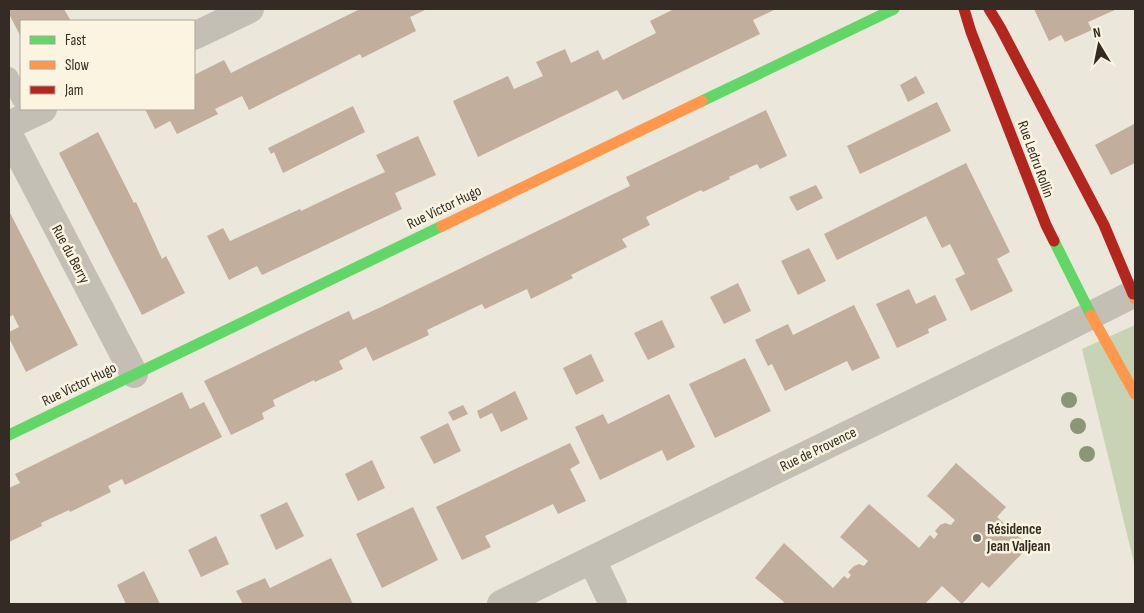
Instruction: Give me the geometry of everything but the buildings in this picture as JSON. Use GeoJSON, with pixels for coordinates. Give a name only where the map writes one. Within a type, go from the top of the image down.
{"type":"FeatureCollection","features":[{"type":"Feature","properties":{"kind":"main road","name":"Rue Victor Hugo"},"geometry":{"type":"LineString","coordinates":[[9,435],[894,9]]}},
{"type":"Feature","properties":{"kind":"main road","name":"Rue Ledru Rollin"},"geometry":{"type":"LineString","coordinates":[[964,9],[970,32],[1042,218],[1091,315],[1135,394]]}},
{"type":"Feature","properties":{"kind":"main road","name":"Rue Ledru Rollin"},"geometry":{"type":"LineString","coordinates":[[989,9],[1104,225],[1134,295]]}},
{"type":"Feature","properties":{"kind":"street"},"geometry":{"type":"LineString","coordinates":[[195,36],[250,9]]}},
{"type":"Feature","properties":{"kind":"street","name":"Rue du Berry"},"geometry":{"type":"LineString","coordinates":[[9,135],[134,374]]}},
{"type":"Feature","properties":{"kind":"street","name":"Rue de Provence"},"geometry":{"type":"LineString","coordinates":[[500,604],[1134,295]]}},
{"type":"Feature","properties":{"kind":"street"},"geometry":{"type":"LineString","coordinates":[[592,560],[613,604]]}},
{"type":"Feature","properties":{"kind":"lane"},"geometry":{"type":"LineString","coordinates":[[9,76],[20,99]]}},
{"type":"Feature","properties":{"kind":"green space"},"geometry":{"type":"Polygon","coordinates":[[[1135,325],[1135,567],[1082,349],[1135,325]]]}},
{"type":"Feature","properties":{"kind":"traffic: fast"},"geometry":{"type":"LineString","coordinates":[[702,101],[894,9]]}},
{"type":"Feature","properties":{"kind":"traffic: fast"},"geometry":{"type":"LineString","coordinates":[[9,435],[442,226]]}},
{"type":"Feature","properties":{"kind":"traffic: fast"},"geometry":{"type":"LineString","coordinates":[[1054,241],[1091,315]]}},
{"type":"Feature","properties":{"kind":"traffic: slow"},"geometry":{"type":"LineString","coordinates":[[442,226],[702,101]]}},
{"type":"Feature","properties":{"kind":"traffic: slow"},"geometry":{"type":"LineString","coordinates":[[1133,294],[1135,299]]}},
{"type":"Feature","properties":{"kind":"traffic: slow"},"geometry":{"type":"LineString","coordinates":[[1091,315],[1135,394]]}},
{"type":"Feature","properties":{"kind":"traffic: jam"},"geometry":{"type":"LineString","coordinates":[[964,9],[971,32],[1046,225],[1054,241]]}},
{"type":"Feature","properties":{"kind":"traffic: jam"},"geometry":{"type":"LineString","coordinates":[[989,9],[1104,225],[1133,294]]}},
{"type":"Feature","properties":{"kind":"place","name":"Résidence Jean Valjean"},"geometry":{"type":"Point","coordinates":[977,538]}}]}
